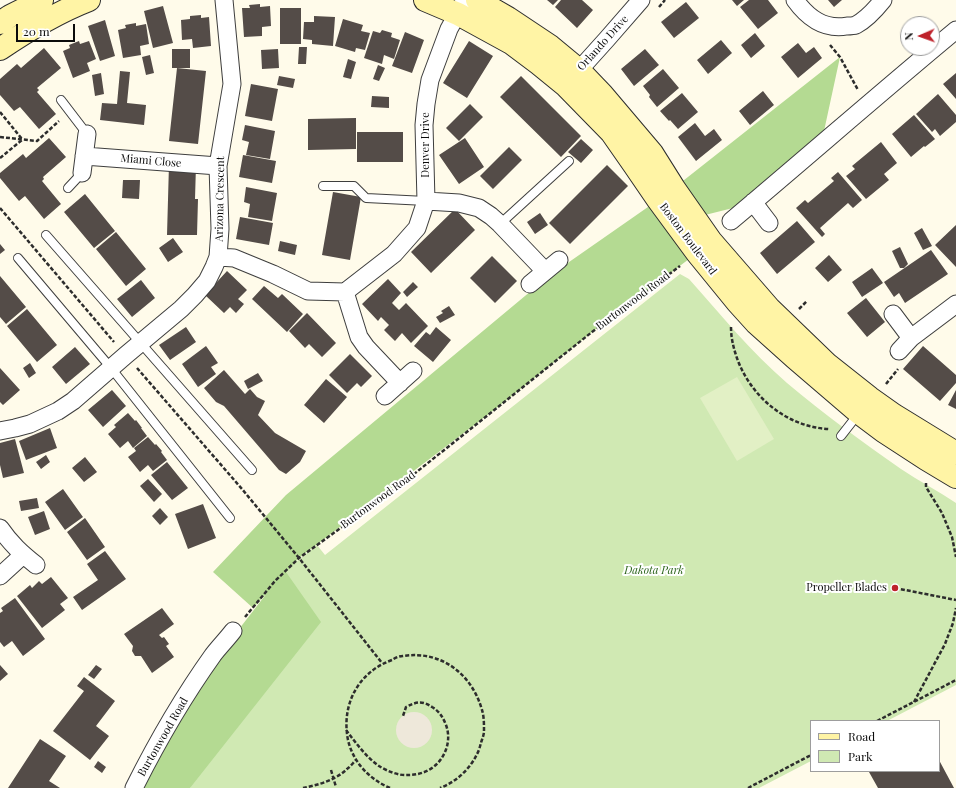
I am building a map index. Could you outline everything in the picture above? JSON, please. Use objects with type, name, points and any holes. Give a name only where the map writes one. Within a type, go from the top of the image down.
[{"type":"street","points":[[0,23],[10,16],[42,0]]},
{"type":"street","points":[[0,49],[21,34],[73,6],[89,0]]},
{"type":"street","name":"Arizona Crescent","points":[[0,431],[30,424],[58,411],[73,401],[181,309],[195,296],[207,281],[218,256],[220,229],[218,166],[232,84],[224,0]]},
{"type":"street","name":"Boston Boulevard","points":[[425,0],[461,7],[538,64],[572,78],[602,94],[652,153],[674,188],[711,241],[770,309],[827,364],[861,410],[883,431],[956,477]]},
{"type":"street","name":"Boston Boulevard","points":[[477,0],[508,18],[550,46],[572,78]]},
{"type":"street","name":"Orlando Drive","points":[[572,78],[641,0]]},
{"type":"street","points":[[795,0],[802,10],[812,18],[825,25],[840,27],[855,25],[872,14],[883,0]]},
{"type":"street","name":"Denver Drive","points":[[345,292],[394,254],[417,228],[426,201],[424,125],[430,80],[449,29],[461,7]]},
{"type":"street","points":[[731,221],[956,30]]},
{"type":"street","points":[[82,173],[87,134]]},
{"type":"street","name":"Miami Close","points":[[84,156],[218,166]]},
{"type":"street","points":[[426,201],[459,203],[479,208],[500,224],[546,271]]},
{"type":"street","points":[[753,202],[769,223]]},
{"type":"street","points":[[218,256],[234,258],[273,274],[308,291],[345,292],[359,337],[366,347],[400,383]]},
{"type":"street","points":[[530,284],[558,260]]},
{"type":"street","points":[[899,351],[911,338],[956,304]]},
{"type":"street","points":[[893,314],[911,338]]},
{"type":"street","points":[[384,396],[413,371]]},
{"type":"street","name":"Boston Boulevard","points":[[861,410],[894,415],[956,453]]},
{"type":"street","points":[[0,528],[9,541],[30,560],[0,576]]},
{"type":"street","name":"Burtonwood Road","points":[[134,788],[178,709],[214,654],[233,631]]},
{"type":"lane","points":[[61,100],[87,134]]},
{"type":"lane","points":[[500,224],[569,161]]},
{"type":"lane","points":[[68,188],[82,173]]},
{"type":"lane","points":[[323,186],[354,186],[366,198],[426,201]]},
{"type":"lane","points":[[46,235],[252,470]]},
{"type":"lane","points":[[18,258],[111,368],[230,518]]},
{"type":"lane","points":[[841,436],[861,410]]},
{"type":"path","points":[[825,25],[823,36],[840,57],[867,104]]},
{"type":"path","points":[[0,112],[22,140]]},
{"type":"path","points":[[0,138],[37,141],[70,112]]},
{"type":"path","points":[[0,158],[22,140]]},
{"type":"path","points":[[0,208],[119,347]]},
{"type":"path","name":"Burtonwood Road","points":[[233,631],[275,581],[299,558],[400,486],[592,332],[680,266]]},
{"type":"path","points":[[796,312],[807,301]]},
{"type":"path","points":[[732,324],[731,335],[735,351],[741,368],[748,381],[766,402],[789,418],[802,424],[822,429],[839,430],[861,410]]},
{"type":"path","points":[[133,363],[242,489],[382,663]]},
{"type":"path","points":[[926,459],[926,486],[942,513],[952,537],[956,557]]},
{"type":"path","points":[[895,588],[956,600]]},
{"type":"path","points":[[914,702],[945,644],[953,622],[956,608]]},
{"type":"path","points":[[390,788],[379,783],[366,772],[356,760],[349,745],[346,730],[347,714],[351,698],[359,684],[369,672],[382,663],[402,656],[424,655],[445,661],[463,674],[476,691],[483,711],[484,733],[478,754],[465,772],[449,786],[440,788]]},
{"type":"path","points":[[879,720],[956,680]]},
{"type":"path","points":[[346,730],[366,754],[380,766],[392,772],[407,775],[420,773],[431,769],[440,761],[446,751],[448,729],[444,718],[436,709],[426,703],[416,702],[406,707],[403,716]]},
{"type":"path","points":[[748,788],[810,756]]},
{"type":"path","points":[[303,788],[334,778],[347,770],[356,760]]},
{"type":"path","points":[[332,770],[336,787]]},
{"type":"green space","points":[[840,57],[821,145],[733,208],[701,216],[674,188]]},
{"type":"green space","points":[[658,200],[697,253],[299,558],[286,572],[321,622],[190,788],[132,788],[177,709],[267,593],[253,608],[213,572],[286,495],[549,276]]},
{"type":"green space","name":"Dakota Park","points":[[680,274],[689,279],[749,346],[787,383],[829,417],[886,459],[956,503],[956,685],[889,720],[810,720],[810,762],[759,788],[190,788],[285,571],[317,545],[325,555]]},
{"type":"green space","points":[[737,377],[774,439],[737,461],[700,398]]},
{"type":"shaded area","points":[[414,712],[427,717],[432,730],[427,743],[414,748],[401,743],[396,730],[401,717]]},
{"type":"building","points":[[547,0],[558,0],[553,5]]},
{"type":"building","points":[[561,0],[582,0],[593,10],[577,28],[555,7]]},
{"type":"building","points":[[732,0],[744,0],[737,6]]},
{"type":"building","points":[[749,0],[768,0],[778,13],[758,29],[740,7]]},
{"type":"building","points":[[828,0],[842,0],[834,7]]},
{"type":"building","points":[[686,2],[699,18],[674,38],[661,22]]},
{"type":"building","points":[[260,4],[260,7],[270,6],[271,26],[262,27],[262,36],[244,37],[242,8],[250,8],[249,5]]},
{"type":"building","points":[[163,6],[173,43],[153,48],[144,11]]},
{"type":"building","points":[[280,8],[301,8],[301,44],[280,44]]},
{"type":"building","points":[[201,15],[201,18],[209,17],[211,46],[193,48],[192,39],[182,40],[181,20],[190,19],[190,16]]},
{"type":"building","points":[[314,16],[335,17],[333,46],[312,44],[312,40],[303,39],[304,22],[314,22]]},
{"type":"building","points":[[343,19],[363,25],[361,31],[370,33],[365,50],[356,48],[355,52],[335,46]]},
{"type":"building","points":[[105,20],[115,56],[100,61],[88,26]]},
{"type":"building","points":[[136,23],[136,26],[146,24],[149,44],[140,46],[141,55],[123,58],[118,30],[126,28],[125,25]]},
{"type":"building","points":[[382,30],[392,33],[391,37],[400,40],[394,59],[384,55],[382,64],[364,58],[373,31],[380,33]]},
{"type":"building","points":[[405,32],[424,40],[412,73],[392,66]]},
{"type":"building","points":[[755,33],[765,46],[751,58],[741,45]]},
{"type":"building","points":[[721,40],[732,53],[708,74],[697,60]]},
{"type":"building","points":[[79,41],[80,44],[89,41],[96,59],[87,63],[90,71],[73,78],[63,51],[70,48],[69,45]]},
{"type":"building","points":[[469,41],[493,56],[467,98],[443,83]]},
{"type":"building","points":[[798,43],[806,53],[814,47],[822,58],[798,78],[781,57]]},
{"type":"building","points":[[299,47],[307,47],[306,64],[298,64]]},
{"type":"building","points":[[44,48],[61,68],[37,88],[39,90],[37,92],[56,114],[39,129],[20,107],[14,111],[0,95],[0,79],[17,64],[21,68]]},
{"type":"building","points":[[172,49],[190,49],[190,68],[172,68]]},
{"type":"building","points":[[278,49],[279,68],[262,69],[261,50]]},
{"type":"building","points":[[645,49],[659,65],[634,86],[621,69]]},
{"type":"building","points":[[150,55],[154,73],[146,75],[142,57]]},
{"type":"building","points":[[348,59],[356,62],[351,79],[343,77]]},
{"type":"building","points":[[378,65],[385,68],[379,81],[373,79]]},
{"type":"building","points":[[177,68],[206,71],[198,144],[169,141]]},
{"type":"building","points":[[663,69],[679,88],[657,107],[643,86]]},
{"type":"building","points":[[120,71],[130,72],[127,103],[146,105],[144,125],[100,120],[102,103],[117,104]]},
{"type":"building","points":[[101,73],[104,94],[95,96],[92,75]]},
{"type":"building","points":[[956,73],[956,99],[943,84]]},
{"type":"building","points":[[279,76],[295,79],[293,88],[277,85]]},
{"type":"building","points":[[521,76],[581,136],[561,157],[500,97]]},
{"type":"building","points":[[251,84],[278,89],[272,121],[245,116]]},
{"type":"building","points":[[763,91],[774,105],[750,125],[739,111]]},
{"type":"building","points":[[682,93],[698,112],[678,129],[660,111]]},
{"type":"building","points":[[938,94],[956,115],[956,122],[940,136],[935,129],[932,132],[916,114]]},
{"type":"building","points":[[372,96],[389,97],[389,108],[371,107]]},
{"type":"building","points":[[470,104],[483,117],[459,141],[446,128]]},
{"type":"building","points":[[914,115],[935,139],[911,157],[892,134]]},
{"type":"building","points":[[356,118],[356,149],[308,150],[308,119]]},
{"type":"building","points":[[695,123],[705,136],[714,129],[722,140],[696,161],[678,137]]},
{"type":"building","points":[[245,125],[275,131],[270,159],[246,155],[249,142],[242,140]]},
{"type":"building","points":[[357,132],[403,132],[403,162],[357,162]]},
{"type":"building","points":[[49,138],[66,157],[43,177],[44,179],[42,181],[61,204],[44,219],[25,196],[19,201],[0,178],[0,173],[23,154],[26,158]]},
{"type":"building","points":[[465,138],[484,167],[459,184],[439,155]]},
{"type":"building","points":[[581,139],[593,150],[581,163],[568,152]]},
{"type":"building","points":[[881,142],[897,163],[884,174],[889,180],[866,199],[846,176],[855,169],[852,166]]},
{"type":"building","points":[[509,147],[522,160],[493,189],[480,176]]},
{"type":"building","points":[[243,155],[276,161],[272,183],[239,177]]},
{"type":"building","points":[[169,164],[196,165],[195,199],[198,199],[197,235],[167,235]]},
{"type":"building","points":[[607,165],[628,186],[570,244],[549,223]]},
{"type":"building","points":[[838,172],[862,200],[853,208],[848,203],[820,228],[825,234],[822,237],[796,208],[805,200],[808,203],[834,181],[831,178]]},
{"type":"building","points":[[123,180],[140,180],[139,199],[122,198]]},
{"type":"building","points":[[246,187],[277,193],[272,221],[248,217],[250,204],[244,202]]},
{"type":"building","points":[[333,192],[361,197],[350,260],[322,255]]},
{"type":"building","points":[[85,194],[115,231],[94,248],[64,212]]},
{"type":"building","points":[[455,209],[475,230],[431,273],[411,252]]},
{"type":"building","points":[[540,213],[548,225],[535,234],[527,222]]},
{"type":"building","points":[[240,217],[273,223],[269,245],[236,239]]},
{"type":"building","points":[[797,221],[815,242],[777,274],[760,253]]},
{"type":"building","points":[[956,225],[956,267],[935,245]]},
{"type":"building","points":[[922,228],[932,246],[923,250],[914,233]]},
{"type":"building","points":[[116,232],[146,269],[126,286],[96,249]]},
{"type":"building","points":[[173,238],[183,252],[168,262],[159,248]]},
{"type":"building","points":[[280,241],[297,245],[295,255],[278,251]]},
{"type":"building","points":[[0,244],[5,250],[0,254]]},
{"type":"building","points":[[900,247],[908,264],[904,268],[900,268],[892,251]]},
{"type":"building","points":[[931,250],[948,274],[905,303],[899,293],[894,297],[884,282]]},
{"type":"building","points":[[829,255],[842,270],[828,282],[815,268]]},
{"type":"building","points":[[492,256],[517,281],[495,303],[470,278]]},
{"type":"building","points":[[872,268],[883,283],[862,297],[852,282]]},
{"type":"building","points":[[227,271],[247,290],[238,299],[244,304],[236,313],[230,307],[224,313],[205,295]]},
{"type":"building","points":[[0,276],[26,307],[6,324],[0,317]]},
{"type":"building","points":[[388,279],[401,293],[392,303],[399,310],[406,303],[428,326],[411,343],[402,333],[395,341],[384,330],[389,325],[381,317],[378,321],[362,304]]},
{"type":"building","points":[[141,280],[155,298],[132,317],[117,299]]},
{"type":"building","points":[[413,282],[418,287],[407,297],[403,292]]},
{"type":"building","points":[[264,286],[278,298],[282,294],[303,314],[287,332],[252,299]]},
{"type":"building","points":[[866,298],[885,322],[867,337],[847,313]]},
{"type":"building","points":[[449,306],[455,315],[440,323],[436,317],[443,313],[441,311]]},
{"type":"building","points":[[27,309],[57,345],[37,362],[7,326]]},
{"type":"building","points":[[307,313],[336,343],[322,357],[309,344],[305,348],[289,331]]},
{"type":"building","points":[[186,327],[196,342],[170,360],[159,345]]},
{"type":"building","points":[[436,327],[451,340],[433,362],[414,346],[426,332],[430,335]]},
{"type":"building","points":[[206,346],[218,363],[211,367],[216,374],[198,387],[182,364]]},
{"type":"building","points":[[923,346],[956,375],[956,383],[940,401],[903,369]]},
{"type":"building","points":[[75,347],[90,364],[66,384],[52,367]]},
{"type":"building","points":[[350,354],[372,376],[361,387],[357,383],[347,393],[329,375]]},
{"type":"building","points":[[30,363],[36,373],[29,378],[23,368]]},
{"type":"building","points":[[0,368],[20,390],[3,405],[0,402]]},
{"type":"building","points":[[224,370],[245,394],[250,389],[257,397],[265,401],[258,415],[275,433],[306,451],[300,462],[286,474],[279,470],[224,406],[216,402],[204,388]]},
{"type":"building","points":[[258,373],[263,381],[248,389],[244,381]]},
{"type":"building","points":[[326,379],[347,397],[324,423],[304,405]]},
{"type":"building","points":[[112,390],[126,406],[103,427],[88,410]]},
{"type":"building","points":[[956,390],[956,409],[948,405]]},
{"type":"building","points":[[128,413],[135,421],[136,420],[147,436],[133,448],[128,441],[120,448],[108,434],[116,427],[114,425]]},
{"type":"building","points":[[50,428],[57,448],[26,460],[19,441]]},
{"type":"building","points":[[148,437],[162,451],[161,452],[167,460],[153,471],[148,465],[140,472],[128,457],[136,451],[134,448]]},
{"type":"building","points":[[15,439],[24,473],[3,478],[0,465],[0,443]]},
{"type":"building","points":[[46,455],[50,462],[41,469],[36,462]]},
{"type":"building","points":[[85,457],[97,472],[84,482],[72,468]]},
{"type":"building","points":[[167,462],[188,488],[172,500],[151,475]]},
{"type":"building","points":[[148,479],[162,494],[154,502],[140,486]]},
{"type":"building","points":[[63,489],[83,517],[65,530],[45,502]]},
{"type":"building","points":[[37,498],[39,508],[21,511],[19,501]]},
{"type":"building","points":[[203,504],[216,538],[188,549],[175,514]]},
{"type":"building","points":[[160,508],[168,517],[160,525],[152,516]]},
{"type":"building","points":[[44,511],[50,529],[35,535],[28,517]]},
{"type":"building","points":[[85,518],[105,547],[87,560],[67,532]]},
{"type":"building","points":[[105,551],[126,579],[82,610],[73,597],[98,580],[87,564]]},
{"type":"building","points":[[51,577],[68,598],[60,604],[65,610],[42,628],[17,596],[30,585],[32,588],[39,581],[42,584]]},
{"type":"building","points":[[15,598],[45,639],[23,656],[12,641],[4,647],[0,642],[0,613],[3,611],[1,608]]},
{"type":"building","points":[[162,608],[174,624],[159,635],[162,638],[164,637],[169,644],[166,646],[174,657],[152,673],[141,656],[135,656],[132,651],[133,646],[124,634]]},
{"type":"building","points":[[0,665],[8,674],[0,681]]},
{"type":"building","points":[[96,665],[102,669],[94,679],[88,675]]},
{"type":"building","points":[[84,677],[115,701],[96,726],[109,736],[90,760],[53,731],[84,691],[77,686]]},
{"type":"building","points":[[40,739],[66,756],[49,781],[60,788],[8,788]]},
{"type":"building","points":[[98,761],[106,767],[102,773],[94,767]]},
{"type":"building","points":[[940,762],[954,788],[878,788],[869,772],[940,772]]},
{"type":"place","name":"Propeller Blades","points":[[895,588]]}]
